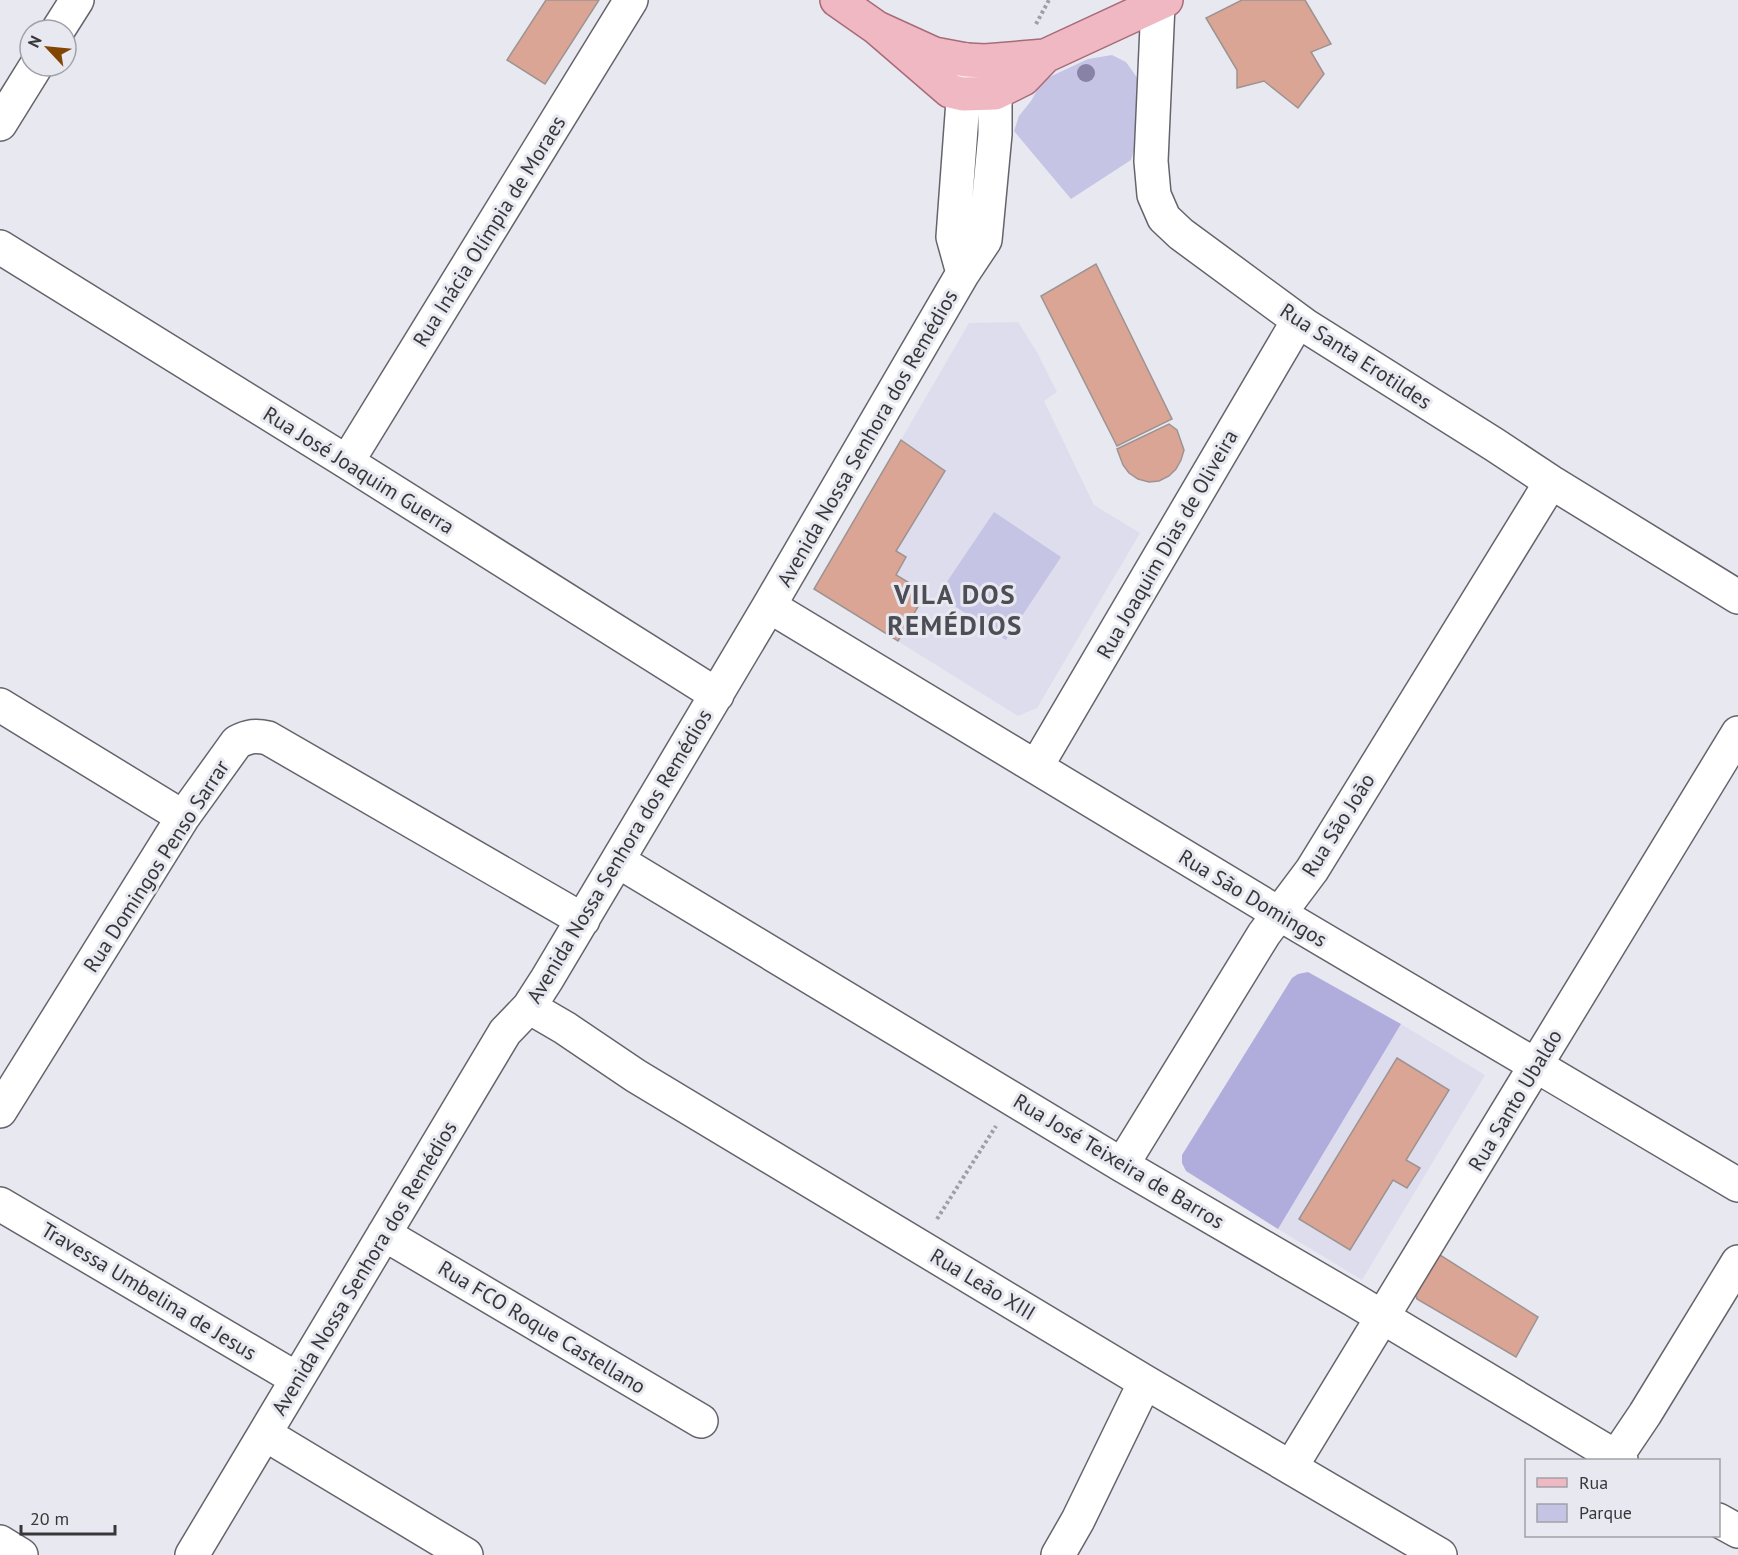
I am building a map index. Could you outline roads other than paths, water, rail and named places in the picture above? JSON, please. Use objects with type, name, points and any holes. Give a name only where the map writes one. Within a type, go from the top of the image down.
[{"type":"main road","points":[[837,0],[877,28],[950,91],[979,93],[1023,79],[1045,56]]},
{"type":"main road","points":[[877,28],[934,54],[981,60],[1045,56],[1162,2]]},
{"type":"street","points":[[66,18],[77,0]]},
{"type":"street","name":"Rua Inácia Olímpia de Moraes","points":[[347,462],[631,0]]},
{"type":"street","name":"Rua Santa Erotildes","points":[[1162,2],[1151,161],[1154,195],[1164,218],[1181,234],[1298,321],[1551,482],[1738,597]]},
{"type":"street","name":"Avenida Nossa Senhora dos Remédios","points":[[192,1555],[505,1032],[530,1007],[583,920],[963,273],[953,237],[979,93],[981,60]]},
{"type":"street","points":[[0,124],[29,78]]},
{"type":"street","name":"Rua José Joaquim Guerra","points":[[0,247],[717,695]]},
{"type":"street","name":"Rua Joaquim Dias de Oliveira","points":[[1036,767],[1298,321]]},
{"type":"street","name":"Rua São João","points":[[1122,1165],[1278,913],[1312,870],[1551,482]]},
{"type":"street","name":"Rua São Domingos","points":[[769,606],[1278,913],[1738,1185]]},
{"type":"street","points":[[0,705],[183,817]]},
{"type":"street","name":"Rua Santo Ubaldo","points":[[1291,1467],[1738,733]]},
{"type":"street","name":"Rua Domingos Penso Sarrar","points":[[0,1112],[183,817],[237,742],[256,735],[268,738],[583,920]]},
{"type":"street","name":"Rua José Teixeira de Barros","points":[[618,861],[1122,1165],[1619,1459]]},
{"type":"street","name":"Rua Leão XIII","points":[[530,1007],[636,1076],[1145,1382],[1440,1555]]},
{"type":"street","name":"Travessa Umbelina de Jesus","points":[[0,1204],[297,1379]]},
{"type":"street","name":"Rua FCO Roque Castellano","points":[[384,1234],[701,1421]]},
{"type":"street","points":[[1619,1459],[1738,1262]]},
{"type":"street","points":[[1058,1555],[1078,1520],[1145,1382]]},
{"type":"street","points":[[265,1434],[466,1555]]},
{"type":"street","points":[[1720,1521],[1738,1532]]},
{"type":"street","points":[[0,1542],[21,1555]]},
{"type":"district","name":"VILA DOS REMÉDIOS","points":[[955,610]]}]
